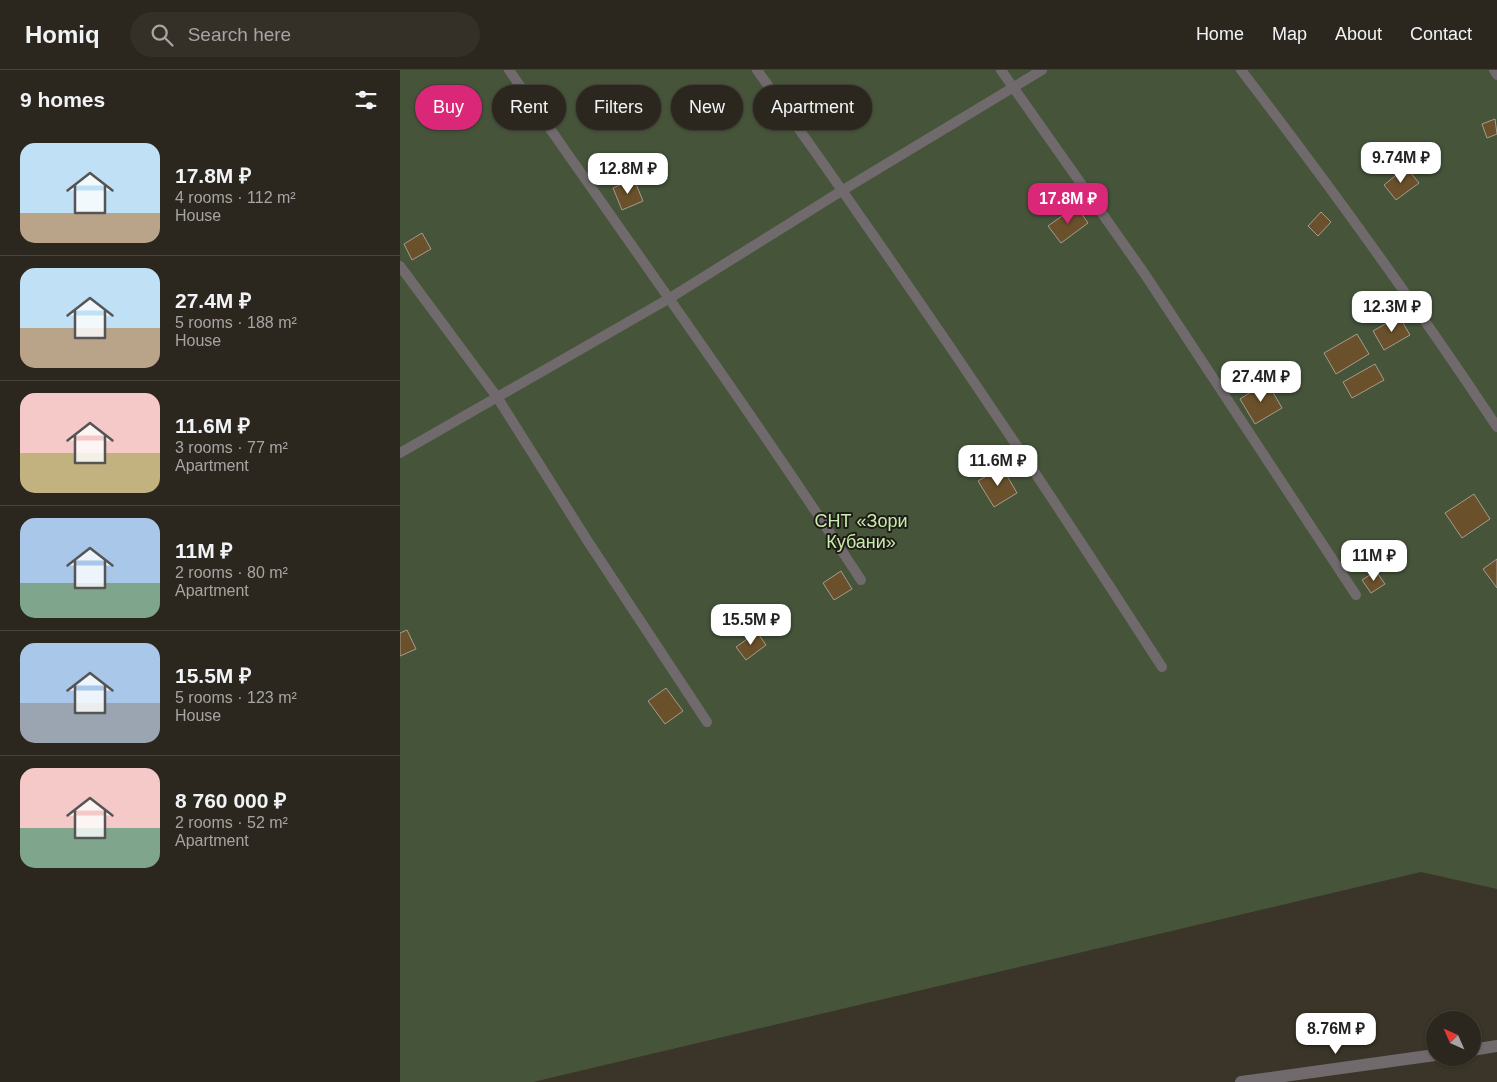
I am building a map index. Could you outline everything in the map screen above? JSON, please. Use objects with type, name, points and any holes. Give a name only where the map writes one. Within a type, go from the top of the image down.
[{"type":"street","points":[[1481,1049],[1497,1046]]},
{"type":"street","points":[[1241,1082],[1426,1056]]},
{"type":"lane","points":[[509,70],[670,298],[861,580]]},
{"type":"lane","points":[[757,70],[843,190],[1064,516],[1162,667]]},
{"type":"lane","points":[[1001,70],[1149,281],[1356,595]]},
{"type":"lane","points":[[400,453],[670,298],[843,190],[1042,70]]},
{"type":"lane","points":[[1240,70],[1316,168],[1460,371],[1497,427]]},
{"type":"lane","points":[[1494,70],[1497,75]]},
{"type":"lane","points":[[400,266],[497,397],[587,540],[707,722]]},
{"type":"green space","name":"СНТ «Зори Кубани»","points":[[400,70],[1497,70],[1497,889],[1421,872],[533,1082],[400,1082]]},
{"type":"building","points":[[1495,119],[1497,134],[1487,138],[1482,124]]},
{"type":"building","points":[[1406,167],[1419,183],[1396,200],[1384,185]]},
{"type":"building","points":[[634,179],[643,201],[622,210],[613,188]]},
{"type":"building","points":[[1076,206],[1088,223],[1061,243],[1048,226]]},
{"type":"building","points":[[1321,212],[1331,222],[1318,236],[1308,226]]},
{"type":"building","points":[[422,233],[431,249],[412,260],[404,244]]},
{"type":"building","points":[[1399,316],[1410,335],[1384,350],[1373,331]]},
{"type":"building","points":[[1357,334],[1369,354],[1336,374],[1324,353]]},
{"type":"building","points":[[1375,364],[1384,380],[1352,398],[1343,382]]},
{"type":"building","points":[[1267,382],[1282,408],[1255,424],[1240,399]]},
{"type":"building","points":[[1002,467],[1017,493],[994,507],[978,481]]},
{"type":"building","points":[[1474,494],[1490,519],[1462,538],[1445,513]]},
{"type":"building","points":[[1497,559],[1497,588],[1483,569]]},
{"type":"building","points":[[841,571],[852,589],[834,600],[823,583]]},
{"type":"building","points":[[1376,571],[1385,584],[1371,593],[1362,580]]},
{"type":"building","points":[[407,630],[416,649],[400,656],[400,633]]},
{"type":"building","points":[[757,632],[766,645],[746,660],[736,647]]},
{"type":"building","points":[[666,688],[683,711],[665,724],[648,701]]}]
